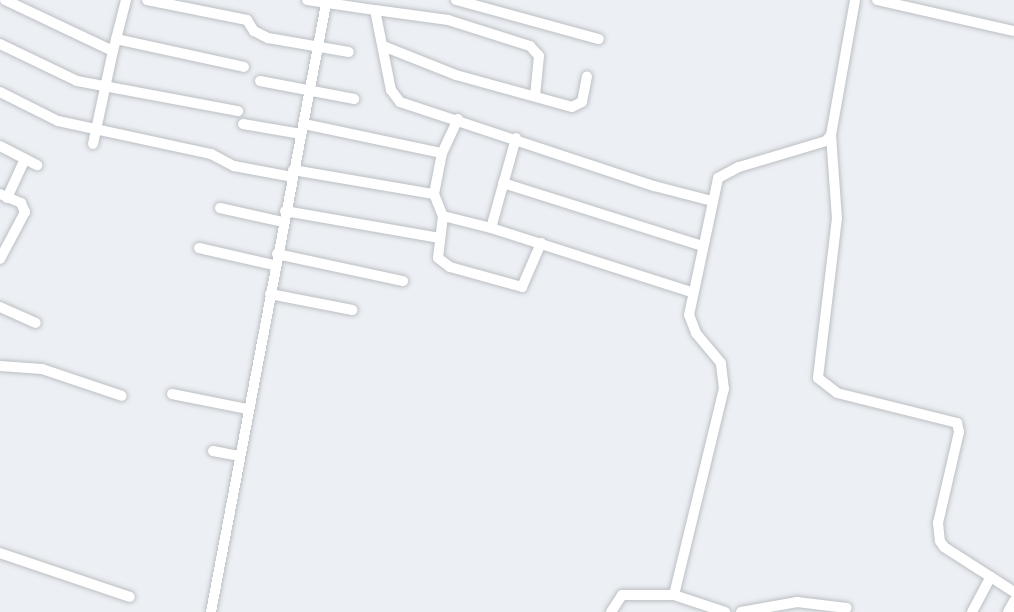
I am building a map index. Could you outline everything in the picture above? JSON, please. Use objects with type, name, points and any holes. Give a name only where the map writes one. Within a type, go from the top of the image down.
[{"type":"street","points":[[5,0],[113,51]]},
{"type":"street","points":[[93,144],[103,86],[126,0]]},
{"type":"street","points":[[147,0],[247,20],[260,36],[349,52]]},
{"type":"street","points":[[307,0],[448,20],[530,46],[539,56],[535,96]]},
{"type":"street","points":[[456,0],[599,39]]},
{"type":"street","points":[[855,0],[831,135],[838,190],[836,230],[818,378],[837,393],[957,423],[959,432],[938,536],[944,548],[1014,592]]},
{"type":"street","points":[[877,0],[1014,31]]},
{"type":"street","points":[[211,612],[247,409],[326,4]]},
{"type":"street","points":[[375,10],[394,96],[408,106],[458,119],[654,186],[712,201]]},
{"type":"street","points":[[116,39],[244,67]]},
{"type":"street","points":[[0,44],[77,81],[238,111]]},
{"type":"street","points":[[383,46],[456,75],[579,106],[587,76]]},
{"type":"street","points":[[260,81],[354,99]]},
{"type":"street","points":[[0,92],[57,122],[211,154],[234,166],[434,194]]},
{"type":"street","points":[[458,119],[442,153],[434,194],[443,216],[438,255],[441,262],[522,287],[541,243]]},
{"type":"street","points":[[243,124],[302,129],[442,153]]},
{"type":"street","points":[[674,595],[724,390],[721,363],[690,324],[692,292],[712,201],[722,174],[826,141],[831,135]]},
{"type":"street","points":[[490,228],[516,138]]},
{"type":"street","points":[[0,146],[37,165]]},
{"type":"street","points":[[1,255],[25,212],[21,203],[4,196],[24,159]]},
{"type":"street","points":[[503,183],[703,246]]},
{"type":"street","points":[[220,208],[440,238]]},
{"type":"street","points":[[443,216],[541,243],[692,292]]},
{"type":"street","points":[[199,248],[403,281]]},
{"type":"street","points":[[270,294],[352,310]]},
{"type":"street","points":[[0,307],[36,323]]},
{"type":"street","points":[[0,366],[42,369],[122,396]]},
{"type":"street","points":[[172,394],[247,409]]},
{"type":"street","points":[[213,451],[239,456]]},
{"type":"street","points":[[0,553],[130,597]]},
{"type":"street","points":[[972,612],[991,577]]},
{"type":"street","points":[[611,612],[622,595],[674,595],[725,612]]},
{"type":"street","points":[[1008,612],[1014,601]]},
{"type":"street","points":[[741,612],[797,602],[849,611]]}]
